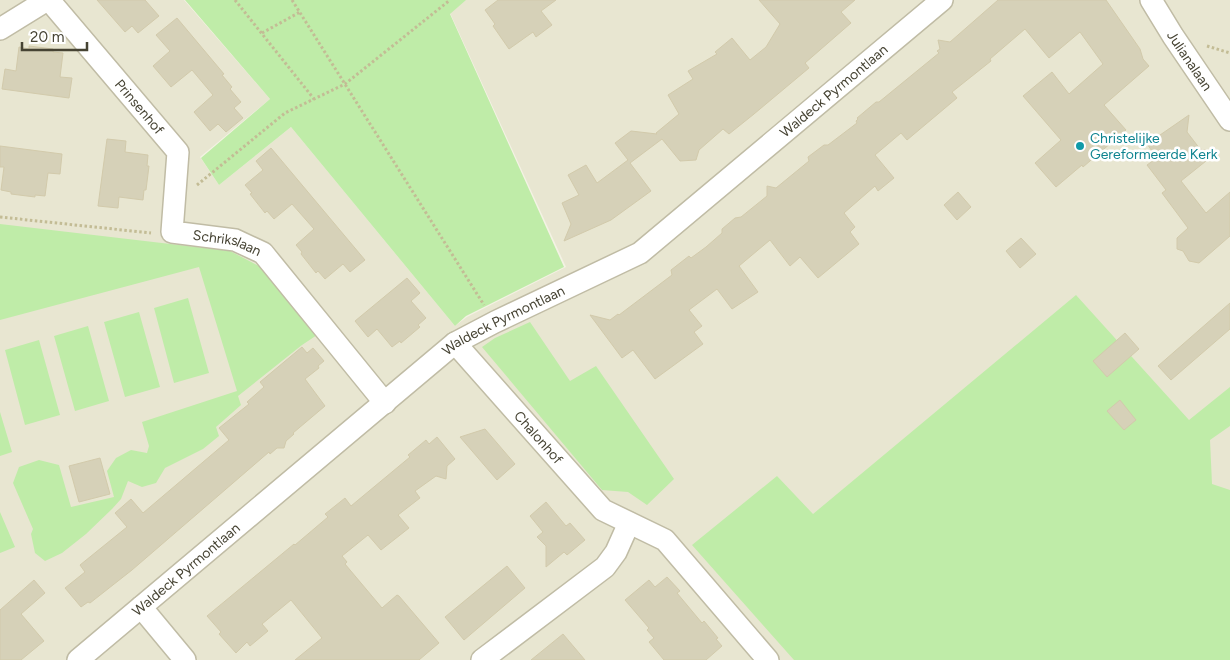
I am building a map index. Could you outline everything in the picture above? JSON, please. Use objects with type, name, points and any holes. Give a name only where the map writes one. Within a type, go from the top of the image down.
[{"type":"street","name":"Prinsenhof","points":[[0,29],[48,0],[178,152],[172,232]]},
{"type":"street","name":"Waldeck Pyrmontlaan","points":[[78,660],[455,343],[640,253],[942,0]]},
{"type":"street","name":"Julianalaan","points":[[1152,0],[1173,36],[1230,120]]},
{"type":"street","name":"Schrikslaan","points":[[172,232],[235,240],[262,254],[384,403]]},
{"type":"street","name":"Chalonhof","points":[[455,343],[603,510],[665,540],[768,660]]},
{"type":"street","points":[[482,660],[605,567],[616,552],[629,523]]},
{"type":"street","points":[[141,607],[185,660]]},
{"type":"path","points":[[235,0],[314,99]]},
{"type":"path","points":[[292,0],[495,322]]},
{"type":"path","points":[[175,192],[192,189],[285,113],[345,84],[450,0]]},
{"type":"path","points":[[262,33],[300,12]]},
{"type":"path","name":"Schrikslaan","points":[[0,217],[156,233],[172,232]]},
{"type":"shaded area","points":[[0,0],[184,0],[270,99],[200,157],[219,185],[291,127],[455,326],[467,317],[566,267],[450,13],[435,0],[1230,0],[1230,660],[0,660]]},
{"type":"green space","points":[[185,0],[466,0],[450,14],[564,267],[466,316],[455,326],[291,127],[219,185],[201,158],[270,99]]},
{"type":"green space","points":[[0,224],[230,251],[261,267],[320,333],[238,396],[241,405],[216,427],[219,436],[203,449],[165,468],[156,483],[142,487],[128,481],[121,499],[112,509],[86,534],[62,553],[45,561],[35,553],[31,534],[33,529],[13,483],[19,467],[39,460],[59,465],[71,507],[114,497],[107,471],[116,458],[131,450],[147,453],[149,446],[142,422],[237,391],[199,267],[0,320]]},
{"type":"green space","points":[[1076,295],[1189,420],[1230,387],[1230,426],[1210,440],[1212,484],[1230,490],[1230,660],[794,660],[692,545],[777,476],[813,514]]},
{"type":"green space","points":[[188,298],[209,373],[174,383],[154,308]]},
{"type":"green space","points":[[139,312],[160,387],[125,397],[104,322]]},
{"type":"green space","points":[[530,322],[570,381],[596,366],[674,479],[647,505],[628,492],[602,490],[482,347],[495,338]]},
{"type":"green space","points":[[88,326],[109,401],[75,411],[54,336]]},
{"type":"green space","points":[[39,340],[60,415],[25,425],[5,350]]},
{"type":"green space","points":[[0,412],[12,452],[0,456]]},
{"type":"green space","points":[[0,512],[15,547],[0,553]]},
{"type":"building","points":[[97,0],[145,0],[159,16],[138,33],[132,26],[125,32]]},
{"type":"building","points":[[498,0],[556,0],[541,11],[552,25],[536,37],[533,32],[509,49],[493,26],[495,24],[485,10]]},
{"type":"building","points":[[759,0],[855,0],[841,12],[851,23],[805,63],[809,68],[754,114],[729,134],[723,129],[699,150],[696,160],[680,161],[662,139],[630,163],[651,191],[611,220],[564,241],[571,224],[562,203],[579,195],[568,175],[586,165],[597,183],[628,160],[615,143],[631,131],[657,134],[679,114],[668,95],[693,79],[688,71],[717,54],[715,52],[732,38],[750,60],[766,47],[780,24]]},
{"type":"building","points":[[998,0],[1106,0],[1140,49],[1143,59],[1149,66],[1104,105],[1126,130],[1083,167],[1082,165],[1056,187],[1035,163],[1061,140],[1023,96],[1052,72],[1069,94],[1103,64],[1080,32],[1049,58],[1025,29],[990,59],[991,61],[952,92],[957,98],[907,140],[901,133],[875,155],[894,178],[878,191],[875,186],[844,213],[855,227],[850,232],[859,244],[818,278],[800,257],[790,266],[770,240],[739,266],[758,292],[732,309],[717,289],[689,310],[702,326],[694,332],[703,344],[655,379],[633,350],[622,358],[590,315],[610,320],[672,275],[671,270],[689,256],[691,258],[706,247],[735,218],[741,217],[767,196],[767,186],[776,188],[809,161],[808,157],[824,145],[828,145],[857,123],[857,118],[939,53],[937,51],[940,49],[938,40],[950,42]]},
{"type":"building","points":[[177,18],[224,74],[222,75],[232,87],[230,89],[241,102],[234,108],[243,118],[226,132],[218,124],[210,131],[194,112],[213,95],[192,70],[171,87],[153,66],[170,51],[156,35]]},
{"type":"building","points":[[29,46],[53,49],[53,52],[63,53],[60,77],[72,78],[69,98],[2,89],[5,69],[16,71],[19,47],[29,49]]},
{"type":"building","points":[[1189,115],[1187,132],[1200,149],[1216,153],[1181,181],[1206,213],[1230,192],[1230,236],[1199,263],[1189,261],[1183,251],[1177,249],[1177,238],[1188,228],[1162,193],[1166,190],[1147,165],[1157,158],[1147,144]]},
{"type":"building","points":[[107,139],[126,141],[125,152],[148,155],[147,166],[149,166],[143,200],[119,197],[118,208],[98,206]]},
{"type":"building","points":[[0,146],[62,154],[60,174],[48,173],[45,196],[35,195],[35,197],[11,194],[11,192],[1,190],[4,167],[0,167]]},
{"type":"building","points":[[271,148],[365,260],[350,272],[343,264],[325,279],[318,271],[316,273],[296,245],[314,229],[292,204],[274,219],[267,211],[265,213],[250,194],[252,193],[245,185],[263,170],[256,161]]},
{"type":"building","points":[[958,192],[971,207],[957,220],[944,205]]},
{"type":"building","points":[[1021,238],[1036,254],[1020,268],[1006,251]]},
{"type":"building","points":[[407,278],[420,293],[411,301],[426,318],[418,325],[420,327],[401,343],[400,341],[392,347],[377,329],[368,337],[355,321]]},
{"type":"building","points":[[1230,303],[1230,329],[1171,380],[1158,366]]},
{"type":"building","points":[[1125,333],[1139,349],[1107,377],[1093,361]]},
{"type":"building","points":[[302,347],[307,353],[313,348],[324,361],[318,366],[319,368],[305,379],[325,406],[293,433],[286,441],[284,448],[277,448],[270,454],[269,452],[132,570],[90,603],[88,602],[81,607],[65,588],[85,572],[80,565],[127,527],[115,513],[131,499],[143,513],[229,440],[219,428],[249,404],[247,402],[264,387],[260,382]]},
{"type":"building","points":[[1120,400],[1136,420],[1124,430],[1107,411]]},
{"type":"building","points":[[485,429],[515,464],[497,480],[460,437]]},
{"type":"building","points":[[437,437],[455,459],[447,466],[446,479],[436,476],[415,491],[420,498],[398,515],[409,528],[381,550],[368,535],[342,556],[347,562],[345,564],[382,608],[397,595],[399,596],[439,643],[419,660],[295,660],[322,638],[291,600],[262,624],[268,631],[250,646],[247,642],[236,653],[219,634],[221,632],[207,616],[328,517],[325,514],[345,498],[351,506],[410,457],[408,455],[426,440],[429,444]]},
{"type":"building","points":[[100,458],[110,494],[79,502],[69,466]]},
{"type":"building","points":[[546,502],[566,526],[570,523],[585,540],[567,555],[564,552],[546,567],[546,546],[537,537],[543,532],[530,516]]},
{"type":"building","points":[[507,566],[525,588],[464,640],[445,617]]},
{"type":"building","points":[[667,577],[680,591],[677,593],[702,623],[704,621],[722,646],[706,660],[664,660],[649,642],[654,638],[647,630],[649,628],[625,600],[649,580],[655,587]]},
{"type":"building","points":[[34,580],[45,593],[21,614],[44,641],[21,660],[0,660],[0,610]]},
{"type":"building","points":[[563,634],[585,660],[531,660]]},
{"type":"place","name":"Christelijke Gereformeerde Kerk","points":[[1080,146]]}]
